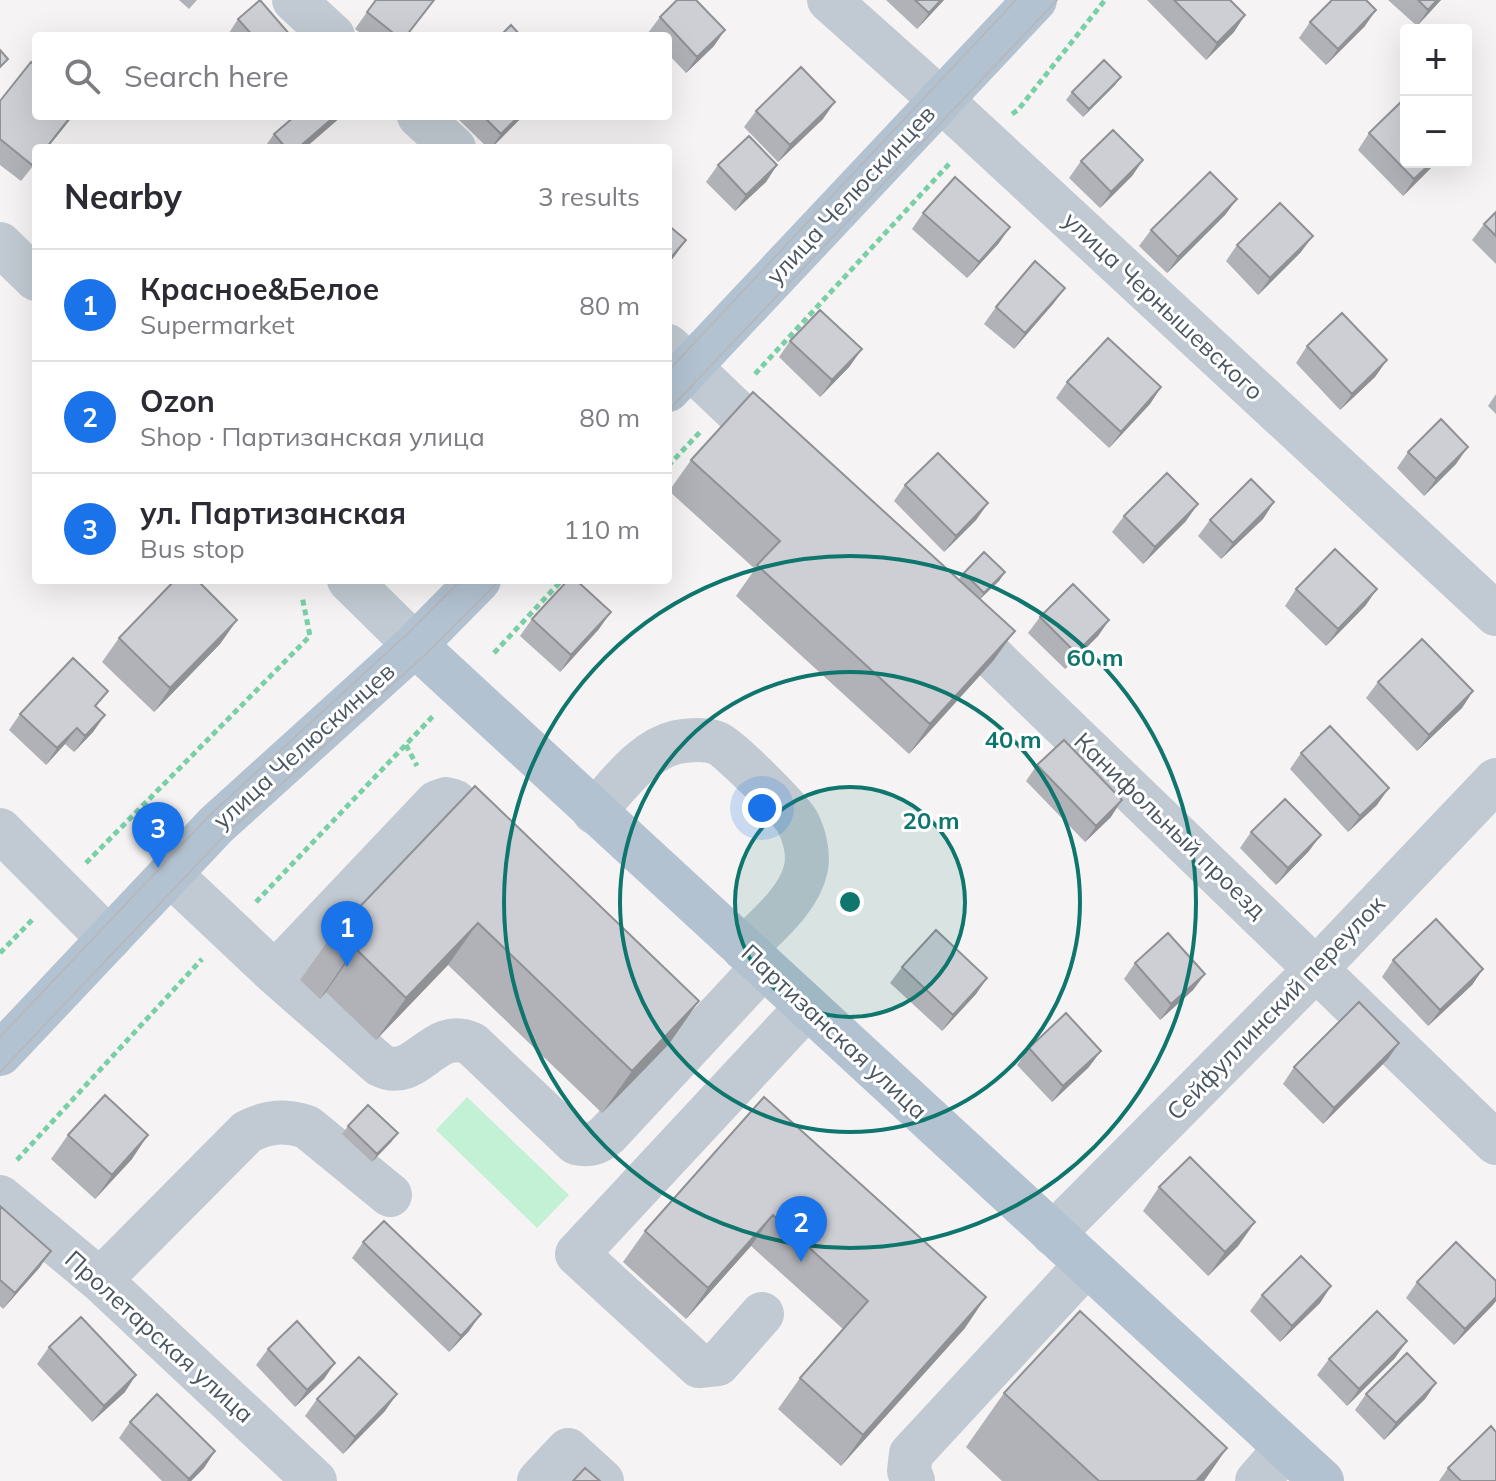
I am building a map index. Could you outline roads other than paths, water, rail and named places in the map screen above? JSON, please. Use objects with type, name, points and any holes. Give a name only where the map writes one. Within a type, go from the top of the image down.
[{"type":"main road","name":"улица Челюскинцев","points":[[676,368],[1035,0]]},
{"type":"main road","name":"улица Челюскинцев","points":[[0,1054],[216,825],[415,645],[475,584]]},
{"type":"main road","name":"Партизанская улица","points":[[415,645],[1322,1481]]},
{"type":"street","points":[[294,0],[329,32]]},
{"type":"street","name":"улица Чернышевского","points":[[829,0],[1496,614]]},
{"type":"street","points":[[423,120],[450,144]]},
{"type":"street","points":[[0,244],[32,275]]},
{"type":"street","points":[[676,368],[728,403],[807,479]]},
{"type":"street","name":"Партизанская улица","points":[[353,584],[415,645]]},
{"type":"street","name":"Канифольный проезд","points":[[921,587],[1496,1143]]},
{"type":"street","points":[[170,874],[275,973],[387,1069],[405,1068],[444,1041],[453,1039],[472,1044],[576,1143],[594,1144],[607,1135],[676,1021],[754,958],[796,894],[807,865],[805,841],[796,817],[721,744],[701,740],[659,748],[647,756],[594,812]]},
{"type":"street","name":"Сейфуллинский переулок","points":[[1053,1234],[1317,968],[1496,780]]},
{"type":"street","points":[[275,973],[440,800],[454,801],[532,876]]},
{"type":"street","points":[[0,830],[109,939]]},
{"type":"street","points":[[762,1314],[718,1364],[699,1366],[577,1254],[807,1007]]},
{"type":"street","points":[[100,1280],[247,1132],[260,1125],[274,1122],[307,1127],[390,1195]]},
{"type":"street","name":"Пролетарская улица","points":[[0,1197],[100,1280],[315,1481]]},
{"type":"street","points":[[913,1481],[909,1471],[911,1454],[1086,1265]]},
{"type":"street","points":[[1257,1481],[1286,1448]]},
{"type":"street","points":[[539,1481],[568,1450],[602,1481]]},
{"type":"tram line","points":[[672,367],[1016,0]]},
{"type":"tram line","points":[[672,407],[1057,0]]},
{"type":"tram line","points":[[0,1037],[210,815],[406,635],[457,584]]},
{"type":"tram line","points":[[0,1072],[224,836],[426,654],[496,584]]},
{"type":"place","name":"ул. Партизанская","points":[[158,868]]},
{"type":"place","name":"Красное&Белое","points":[[347,967]]},
{"type":"place","name":"Ozon","points":[[801,1262]]}]
